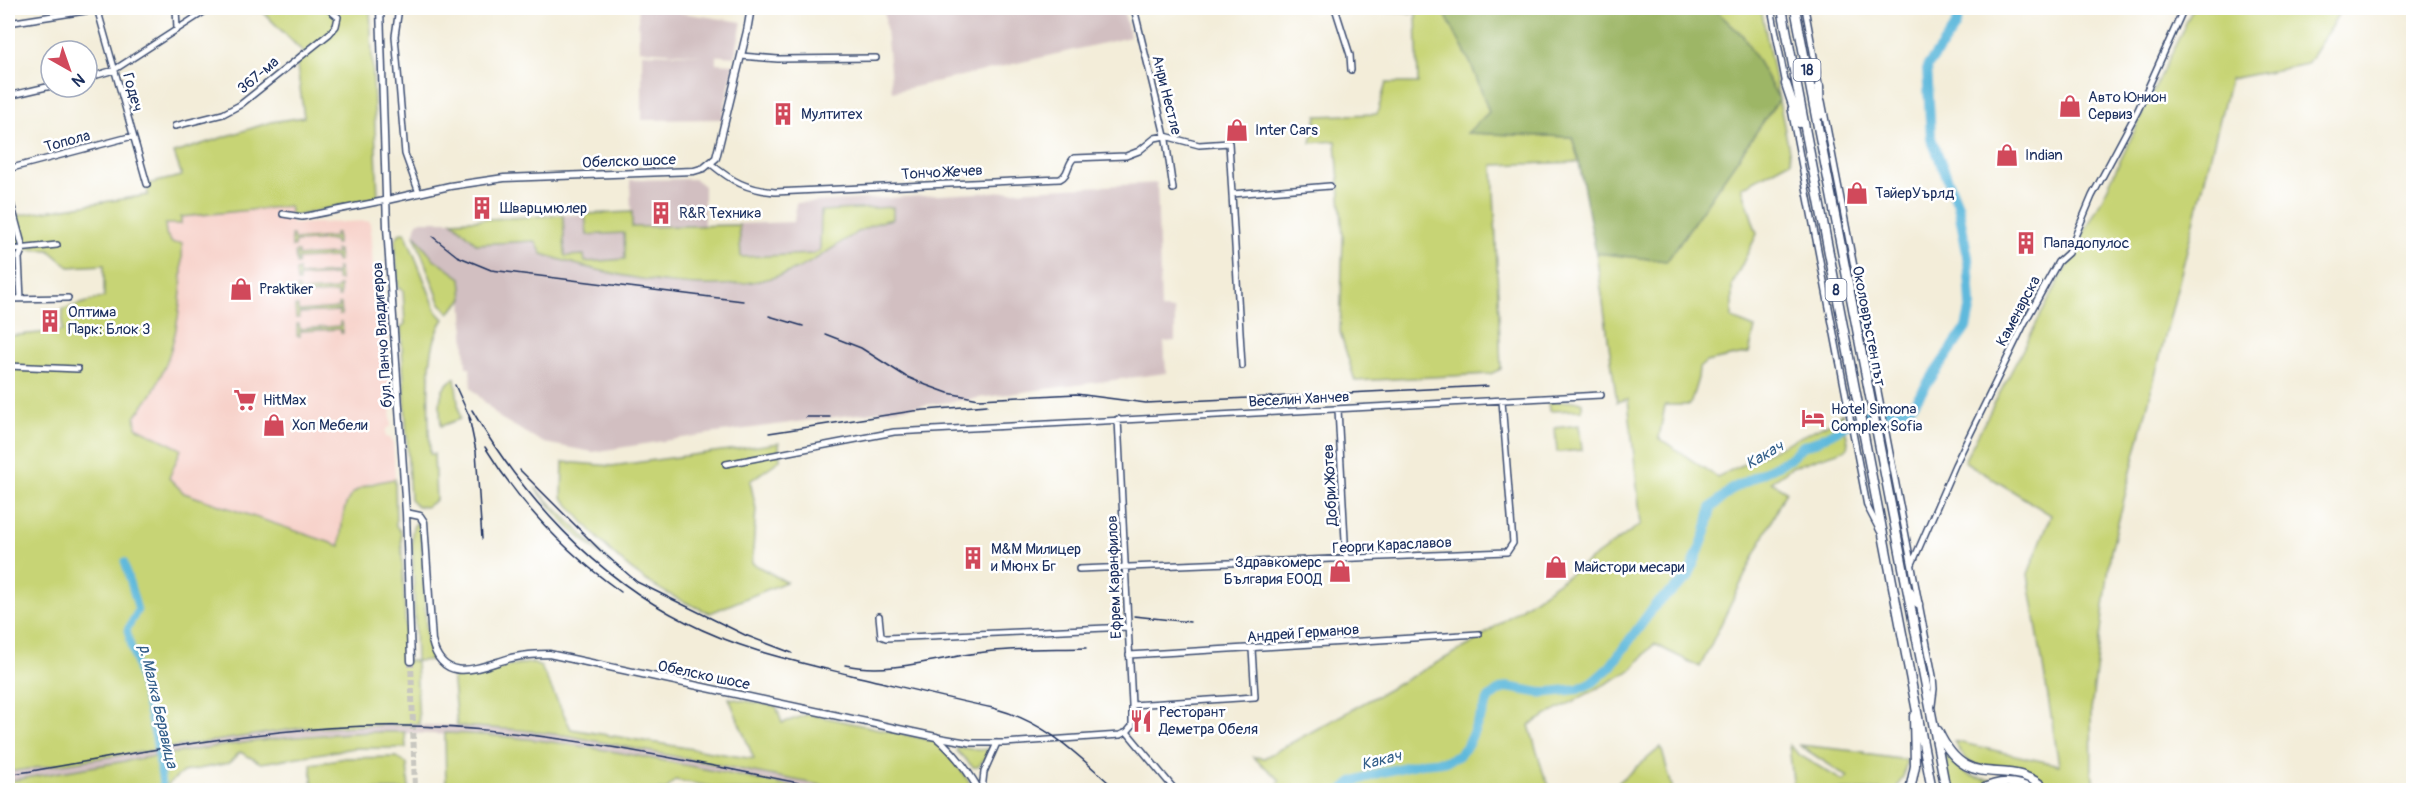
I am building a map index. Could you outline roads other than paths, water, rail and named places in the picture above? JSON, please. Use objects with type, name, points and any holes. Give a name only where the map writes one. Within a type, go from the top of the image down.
[{"type":"highway","name":"Околовръстен път","points":[[1782,8],[1932,790]]},
{"type":"highway","name":"Околовръстен път","points":[[1795,8],[1946,790]]},
{"type":"highway","name":"8","points":[[1786,84],[1814,172]]},
{"type":"highway","points":[[1820,86],[1820,146]]},
{"type":"highway","points":[[1905,585],[1918,604]]},
{"type":"highway","points":[[1910,790],[1915,766],[1913,726],[1915,703]]},
{"type":"highway","points":[[1932,716],[1953,758],[1968,770],[1981,774],[2022,776],[2039,783],[2047,790]]},
{"type":"highway","points":[[1981,790],[1993,784],[2009,783],[2018,783],[2034,790]]},
{"type":"street","points":[[8,23],[98,8]]},
{"type":"street","name":"Годеч","points":[[98,8],[147,183]]},
{"type":"street","points":[[176,8],[177,29]]},
{"type":"street","points":[[99,74],[114,70],[210,8]]},
{"type":"street","name":"367-ма","points":[[176,126],[223,114],[240,105],[329,34],[336,26],[338,17],[327,8]]},
{"type":"street","name":"бул. Панчо Владигеров","points":[[380,8],[387,200],[406,513],[411,661]]},
{"type":"street","points":[[399,8],[395,36],[405,154],[419,193]]},
{"type":"street","points":[[711,164],[716,158],[751,8]]},
{"type":"street","name":"Анри Нестле","points":[[1134,8],[1165,136],[1173,189]]},
{"type":"street","points":[[1335,8],[1350,55],[1351,70]]},
{"type":"street","name":"8","points":[[1771,8],[1786,84]]},
{"type":"street","points":[[1805,8],[1933,682],[1932,716]]},
{"type":"street","name":"Каменарска","points":[[1911,566],[1955,465],[2025,322],[2058,262],[2068,253],[2092,196],[2147,91],[2184,8]]},
{"type":"street","points":[[741,56],[778,59],[876,58]]},
{"type":"street","points":[[1786,84],[1867,506],[1884,538]]},
{"type":"street","points":[[8,96],[39,89]]},
{"type":"street","name":"Топола","points":[[8,170],[133,136]]},
{"type":"street","points":[[1165,136],[1198,145],[1229,143],[1242,366]]},
{"type":"street","name":"Тончо Жечев","points":[[711,164],[732,180],[749,189],[776,192],[1060,179],[1064,177],[1074,158],[1126,156],[1139,151],[1155,138],[1165,136]]},
{"type":"street","name":"Обелско шосе","points":[[387,200],[504,178],[694,171],[711,164]]},
{"type":"street","points":[[1232,194],[1330,186]]},
{"type":"street","points":[[8,192],[23,249],[19,258],[21,299]]},
{"type":"street","points":[[283,214],[302,217],[387,200]]},
{"type":"street","points":[[8,250],[57,245]]},
{"type":"street","points":[[8,299],[68,298]]},
{"type":"street","points":[[8,366],[78,369]]},
{"type":"street","name":"Веселин Ханчев","points":[[726,464],[894,432],[1601,395]]},
{"type":"street","name":"Георги Караславов","points":[[1079,569],[1125,569],[1507,552],[1512,548],[1502,401]]},
{"type":"street","name":"Добри Жотев","points":[[1338,409],[1346,559]]},
{"type":"street","name":"Ефрем Каранфилов","points":[[1118,419],[1132,705],[1131,726],[1127,732]]},
{"type":"street","name":"Обелско шосе","points":[[406,513],[420,516],[424,522],[432,641],[437,656],[449,666],[460,670],[476,670],[525,655],[549,654],[971,743],[1120,735],[1127,732]]},
{"type":"street","points":[[879,616],[881,636],[886,638],[1128,627]]},
{"type":"street","name":"Андрей Германов","points":[[1129,655],[1479,634]]},
{"type":"street","points":[[1132,705],[1255,697],[1252,649]]},
{"type":"street","points":[[1127,732],[1175,790]]},
{"type":"street","points":[[936,737],[952,753],[980,790]]},
{"type":"street","points":[[980,790],[984,772],[997,743]]},
{"type":"street","points":[[683,788],[695,790]]},
{"type":"waterway","name":"Какач","points":[[1343,790],[1352,782],[1379,773],[1422,763],[1446,761],[1458,756],[1467,746],[1489,698],[1507,687],[1541,693],[1578,689],[1593,682],[1610,667],[1656,604],[1688,578],[1706,532],[1711,508],[1732,489],[1789,459],[1803,446],[1871,412],[1901,410],[1914,403],[1966,328],[1971,305],[1968,258],[1958,205],[1931,138],[1927,67],[1955,27],[1961,8]]},
{"type":"waterway","name":"р. Малка Беравица","points":[[124,561],[138,610],[127,630],[155,738],[163,790]]},
{"type":"tunnel","points":[[411,661],[415,790]]},
{"type":"railway","points":[[433,237],[457,256],[491,270],[743,301]]},
{"type":"railway","points":[[769,316],[803,326]]},
{"type":"railway","points":[[825,334],[861,348],[905,376],[926,385],[948,393],[979,399],[1076,394],[1146,403],[1488,386]]},
{"type":"railway","points":[[455,385],[471,420]]},
{"type":"railway","points":[[769,433],[913,411],[987,405]]},
{"type":"railway","points":[[472,410],[514,473],[564,531],[591,558],[652,603],[726,640],[767,653],[1012,714],[1030,722],[1060,741],[1117,790]]},
{"type":"railway","points":[[469,417],[476,451],[482,539]]},
{"type":"railway","points":[[806,417],[830,417]]},
{"type":"railway","points":[[485,447],[529,508],[581,561],[621,592]]},
{"type":"railway","points":[[520,470],[600,550],[637,582],[745,635],[792,653]]},
{"type":"railway","points":[[1134,616],[1190,622]]},
{"type":"railway","points":[[845,665],[863,668],[898,667],[968,654],[1023,649],[1086,648]]},
{"type":"railway","points":[[8,775],[237,737],[329,728],[433,727],[549,737],[664,756],[835,790]]},
{"type":"place","name":"Авто Юнион Сервиз","points":[[2070,106]]},
{"type":"place","name":"Мултитех","points":[[783,114]]},
{"type":"place","name":"Inter Cars","points":[[1237,130]]},
{"type":"place","name":"Indian","points":[[2007,155]]},
{"type":"place","name":"ТайерУърлд","points":[[1857,193]]},
{"type":"place","name":"Шварцмюлер","points":[[482,208]]},
{"type":"place","name":"R&R Техника","points":[[661,213]]},
{"type":"place","name":"Пападопулос","points":[[2026,243]]},
{"type":"place","name":"Praktiker","points":[[241,289]]},
{"type":"place","name":"Оптима Парк: Блок 3","points":[[50,321]]},
{"type":"place","name":"HitMax","points":[[245,400]]},
{"type":"place","name":"Hotel Simona Complex Sofia","points":[[1813,418]]},
{"type":"place","name":"Хоп Мебели","points":[[274,425]]},
{"type":"place","name":"М&M Mилицер и Мюнх Бг","points":[[973,558]]},
{"type":"place","name":"Майстори месари","points":[[1556,567]]},
{"type":"place","name":"Здравкомерс България ЕООД","points":[[1340,571]]},
{"type":"place","name":"Ресторант Деметра Обеля","points":[[1141,721]]}]
